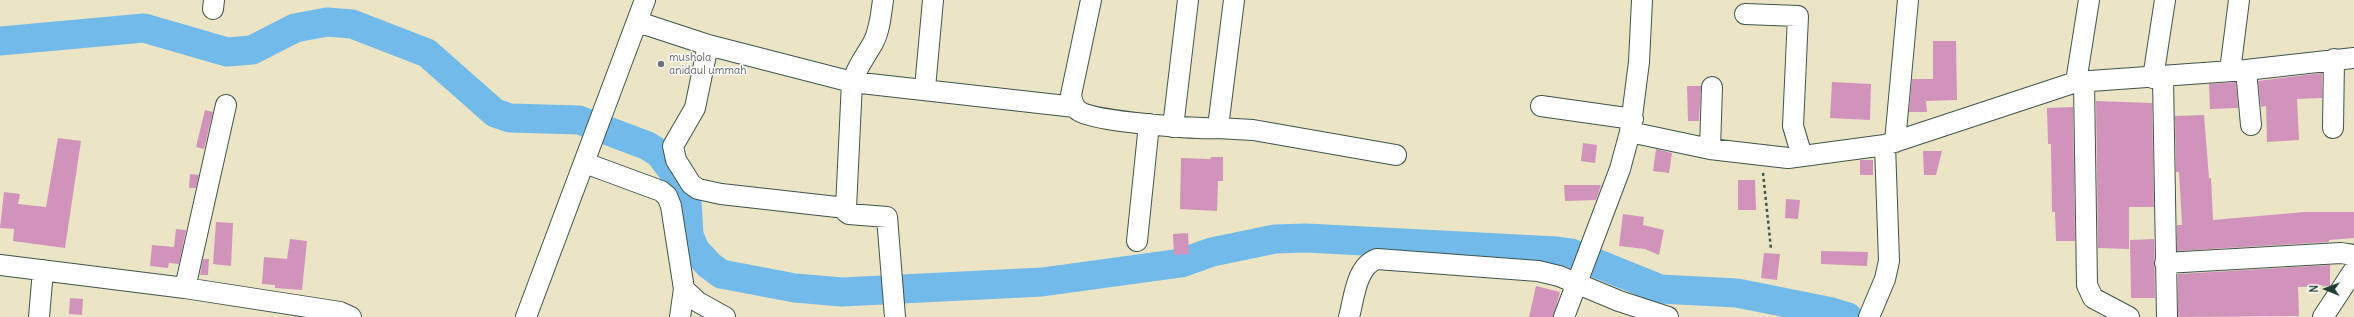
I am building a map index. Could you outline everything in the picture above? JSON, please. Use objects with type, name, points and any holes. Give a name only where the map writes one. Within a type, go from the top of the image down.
[{"type":"street","points":[[526,317],[587,158],[645,0]]},
{"type":"street","points":[[883,0],[878,30],[873,42],[856,69],[852,82],[846,212],[849,214],[887,217],[895,315]]},
{"type":"street","points":[[924,88],[933,0]]},
{"type":"street","points":[[1091,0],[1071,94],[1075,107],[1079,111],[1089,115],[1173,127],[1253,130],[1396,155]]},
{"type":"street","points":[[1173,127],[1188,0]]},
{"type":"street","points":[[1217,128],[1234,0]]},
{"type":"street","points":[[1564,317],[1586,255],[1620,169],[1631,126],[1639,62],[1642,0]]},
{"type":"street","points":[[1872,310],[1885,279],[1889,261],[1890,143],[1908,0]]},
{"type":"street","points":[[2089,0],[2080,82],[2087,285],[2093,298],[2129,317]]},
{"type":"street","points":[[2165,0],[2158,78],[2167,317]]},
{"type":"street","points":[[2239,0],[2238,71],[2251,125]]},
{"type":"street","points":[[1745,14],[1788,7],[1798,16],[1793,126],[1802,156]]},
{"type":"street","points":[[638,22],[708,45],[852,82],[924,88],[1075,107]]},
{"type":"street","points":[[708,45],[695,108],[673,146],[676,160],[691,184],[698,189],[721,194],[846,208]]},
{"type":"street","points":[[1541,106],[1631,126],[1710,149],[1788,158],[1890,143],[2080,82],[2158,78],[2238,71],[2334,59],[2354,58]]},
{"type":"street","points":[[2333,128],[2334,59]]},
{"type":"street","points":[[1710,149],[1712,87]]},
{"type":"street","points":[[185,288],[226,105]]},
{"type":"street","points":[[1137,241],[1149,124]]},
{"type":"street","points":[[587,158],[661,191],[667,196],[671,206],[684,288],[680,317]]},
{"type":"street","points":[[2165,262],[2341,253],[2354,255]]},
{"type":"street","points":[[1349,317],[1362,273],[1368,263],[1377,260],[1538,271],[1578,280],[1619,301],[1668,317]]},
{"type":"street","points":[[0,265],[185,288],[343,316]]},
{"type":"street","points":[[39,317],[43,270]]},
{"type":"street","points":[[2323,317],[2354,270]]},
{"type":"street","points":[[684,288],[698,302],[725,317]]},
{"type":"path","points":[[1761,155],[1771,249]]},
{"type":"building","points":[[1933,41],[1956,41],[1957,100],[1926,101],[1927,112],[1909,112],[1912,79],[1933,79]]},
{"type":"building","points":[[2322,73],[2322,98],[2297,99],[2299,140],[2267,142],[2266,106],[2261,107],[2258,81]]},
{"type":"building","points":[[1832,82],[1871,84],[1870,120],[1830,118]]},
{"type":"building","points":[[2236,82],[2238,108],[2210,109],[2209,84]]},
{"type":"building","points":[[1687,86],[1701,86],[1699,121],[1688,121]]},
{"type":"building","points":[[2096,101],[2152,103],[2154,207],[2129,207],[2129,249],[2098,248]]},
{"type":"building","points":[[2073,107],[2075,241],[2056,241],[2055,212],[2052,212],[2051,144],[2048,144],[2047,108]]},
{"type":"building","points":[[205,110],[213,112],[204,149],[196,147]]},
{"type":"building","points":[[2204,115],[2209,178],[2211,178],[2213,220],[2305,212],[2354,212],[2354,238],[2329,240],[2329,242],[2177,251],[2177,225],[2182,225],[2179,172],[2176,172],[2175,116]]},
{"type":"building","points":[[58,138],[81,141],[65,248],[13,241],[14,229],[0,228],[4,192],[20,194],[18,204],[46,207]]},
{"type":"building","points":[[1583,143],[1597,145],[1595,163],[1581,161]]},
{"type":"building","points":[[1656,149],[1672,153],[1669,173],[1653,171]]},
{"type":"building","points":[[1923,151],[1942,151],[1936,175],[1924,175]]},
{"type":"building","points":[[1211,157],[1223,157],[1223,181],[1218,181],[1217,211],[1180,209],[1181,158],[1210,159]]},
{"type":"building","points":[[1860,160],[1873,160],[1873,175],[1860,175]]},
{"type":"building","points":[[190,174],[199,175],[196,188],[189,188]]},
{"type":"building","points":[[1738,180],[1755,180],[1756,210],[1738,210]]},
{"type":"building","points":[[1564,185],[1601,185],[1596,200],[1565,201]]},
{"type":"building","points":[[1786,199],[1800,200],[1798,219],[1785,218]]},
{"type":"building","points":[[1623,214],[1644,217],[1643,225],[1664,230],[1659,255],[1645,249],[1619,246]]},
{"type":"building","points":[[216,222],[233,223],[231,266],[213,264]]},
{"type":"building","points":[[176,229],[186,230],[179,264],[169,263],[168,268],[150,266],[152,245],[174,247]]},
{"type":"building","points":[[1188,233],[1189,254],[1174,255],[1173,234]]},
{"type":"building","points":[[290,239],[307,241],[302,290],[275,288],[275,285],[262,284],[264,257],[287,259]]},
{"type":"building","points":[[2154,239],[2155,298],[2131,298],[2130,240]]},
{"type":"building","points":[[1821,251],[1868,252],[1867,266],[1821,264]]},
{"type":"building","points":[[1764,253],[1780,254],[1777,280],[1761,278]]},
{"type":"building","points":[[203,259],[209,259],[208,275],[200,275]]},
{"type":"building","points":[[2330,265],[2330,286],[2298,287],[2299,316],[2178,317],[2178,274]]},
{"type":"building","points":[[1536,286],[1560,292],[1553,317],[1529,317]]},
{"type":"building","points":[[70,298],[83,299],[82,315],[69,314]]},
{"type":"waterway","points":[[0,41],[144,28],[227,52],[252,50],[295,28],[327,22],[352,24],[427,53],[495,113],[510,118],[579,120],[648,146],[660,154],[683,185],[687,202],[689,235],[695,250],[709,265],[721,274],[795,288],[842,292],[1042,282],[1181,263],[1212,252],[1275,239],[1306,238],[1557,251],[1571,253],[1660,289],[1737,293],[1832,312],[1848,317]]},
{"type":"place","name":"mushola anidaul ummah","points":[[661,64]]}]
